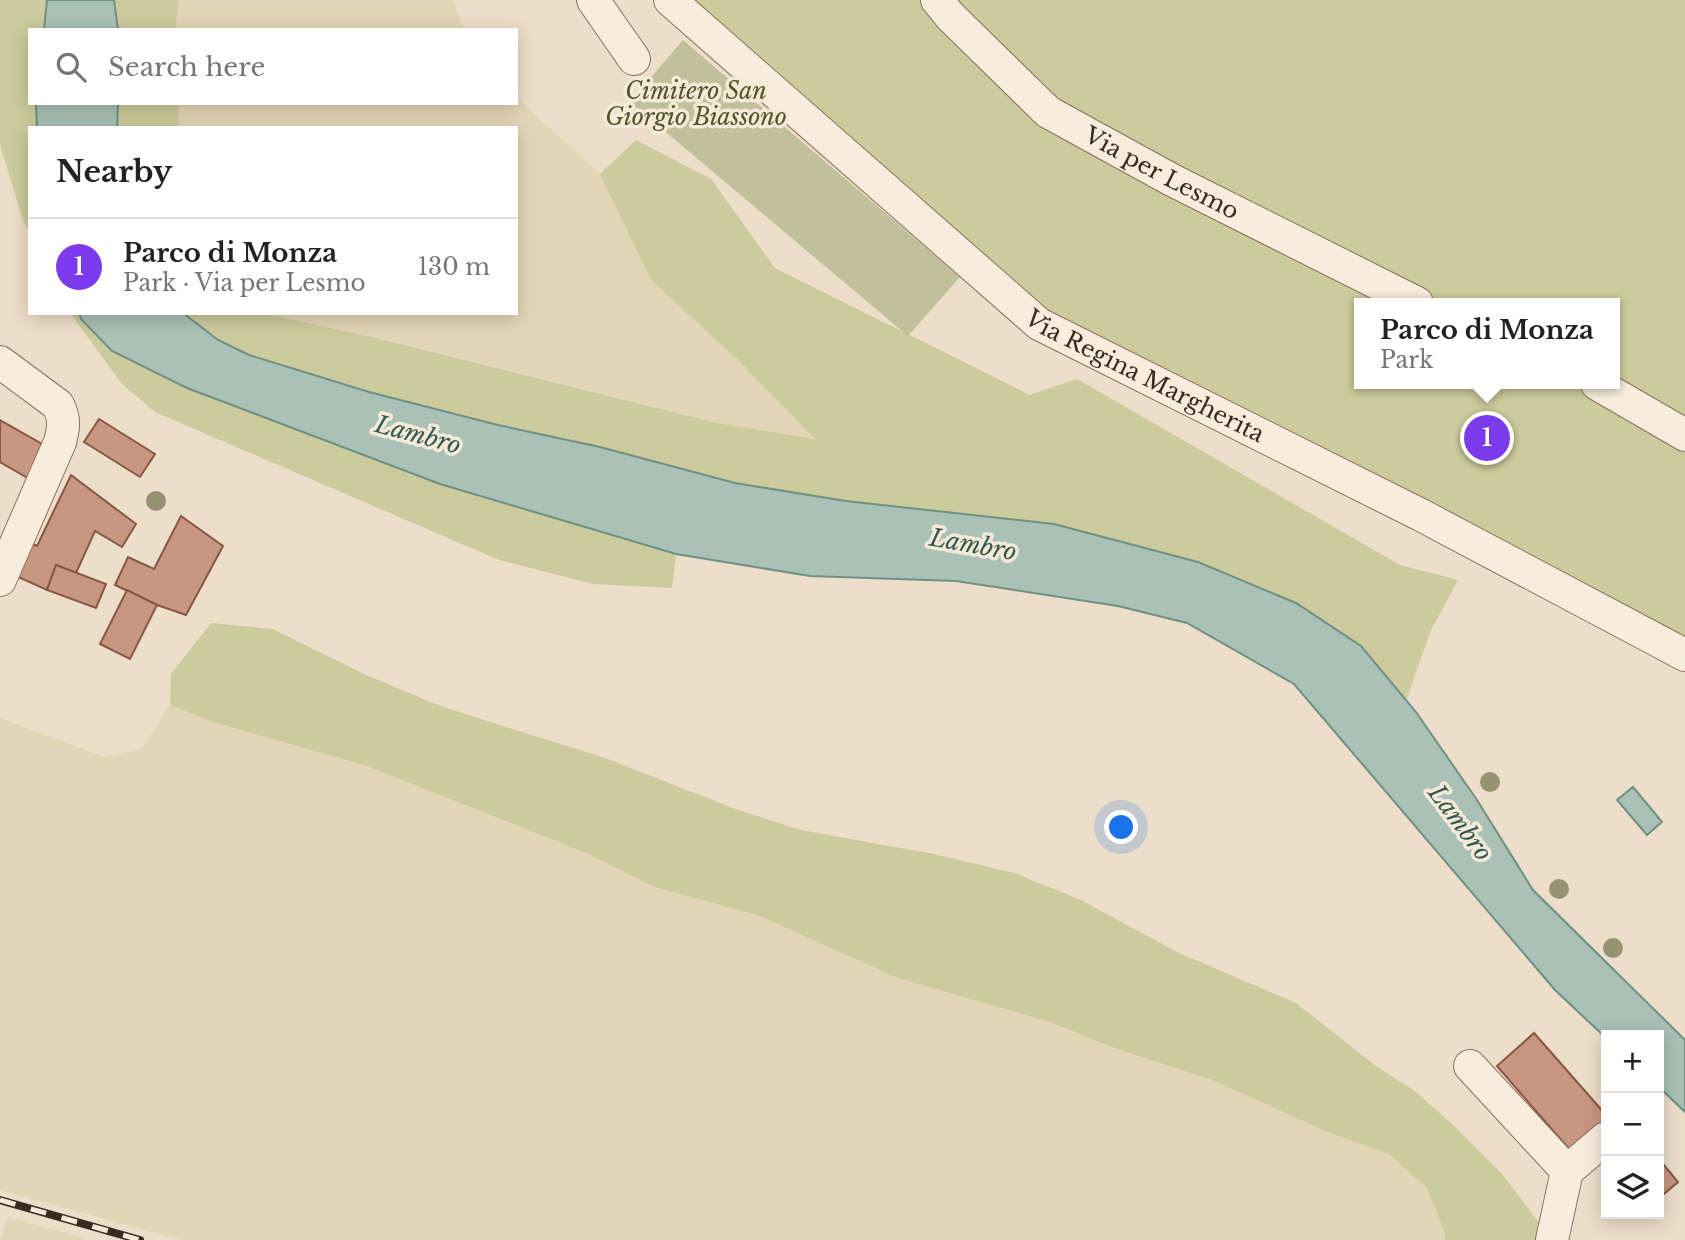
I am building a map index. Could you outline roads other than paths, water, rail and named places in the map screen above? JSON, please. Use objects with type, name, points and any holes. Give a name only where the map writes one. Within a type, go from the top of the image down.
[{"type":"street","points":[[593,0],[634,59]]},
{"type":"street","name":"Via Regina Margherita","points":[[670,0],[1039,324],[1421,515],[1685,655]]},
{"type":"street","name":"Via per Lesmo","points":[[937,0],[1048,112],[1172,180],[1407,298]]},
{"type":"street","points":[[0,362],[58,405],[64,427],[0,580]]},
{"type":"street","points":[[1606,389],[1685,435]]},
{"type":"street","points":[[1470,1066],[1567,1171]]},
{"type":"street","points":[[1552,1240],[1567,1171],[1601,1142]]},
{"type":"water","points":[[47,0],[114,0],[118,28],[44,28]]},
{"type":"water","points":[[36,105],[118,105],[117,126],[37,126]]},
{"type":"water","name":"Lambro","points":[[80,315],[186,315],[218,340],[249,355],[369,392],[498,425],[600,447],[735,483],[846,501],[1054,524],[1198,562],[1296,603],[1361,646],[1416,712],[1477,800],[1533,890],[1685,1040],[1685,1112],[1664,1092],[1664,1030],[1601,1030],[1601,1033],[1555,990],[1294,684],[1187,623],[1118,606],[956,581],[810,576],[676,554],[440,484],[187,388],[112,351]]},
{"type":"water","points":[[1633,787],[1662,822],[1647,835],[1617,800]]},
{"type":"railway","points":[[0,1200],[140,1240]]},
{"type":"place","name":"Parco di Monza","points":[[1487,438]]},
{"type":"park label","name":"Cimitero San Giorgio Biassono","points":[[696,104]]}]
